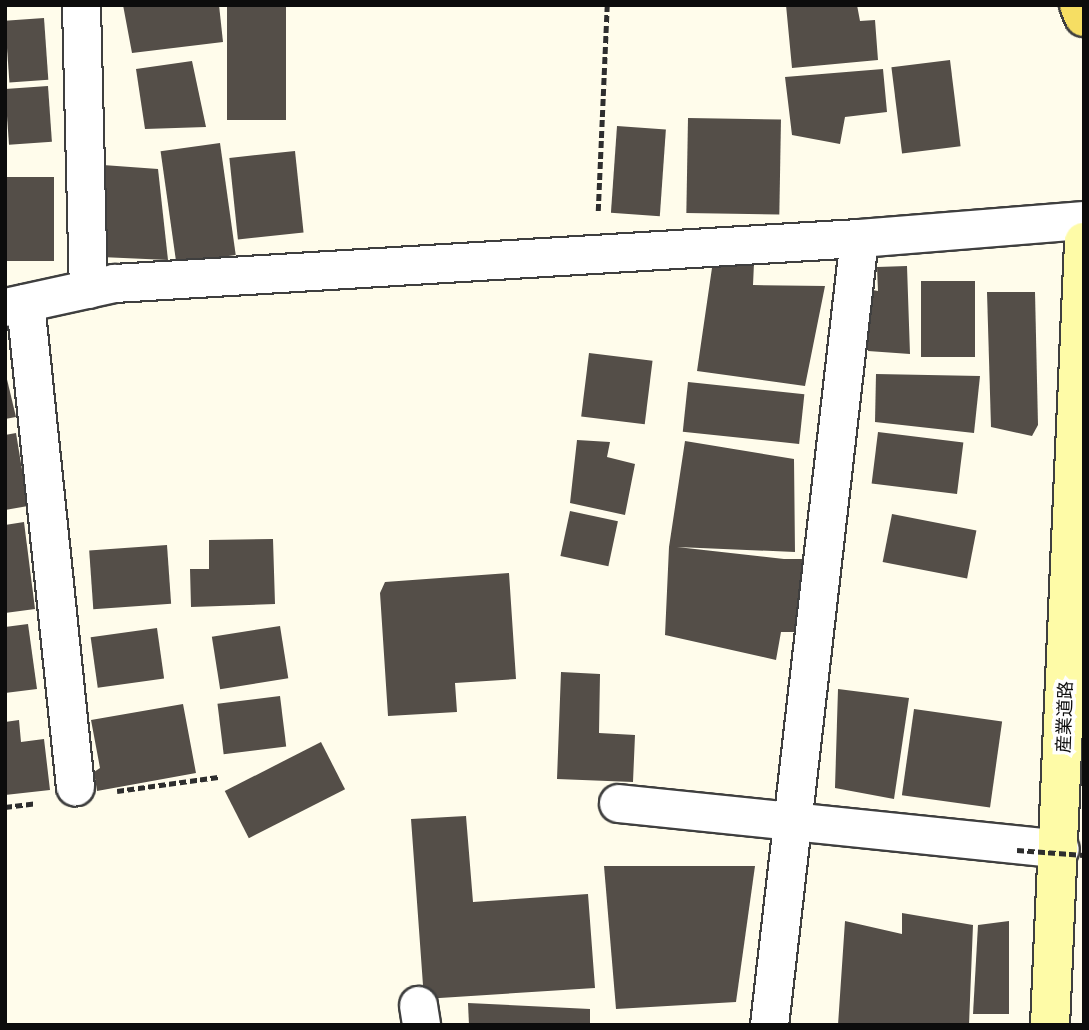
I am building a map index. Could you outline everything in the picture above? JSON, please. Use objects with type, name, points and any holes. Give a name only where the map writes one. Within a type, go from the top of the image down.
[{"type":"main road","points":[[1080,5],[1084,18]]},
{"type":"street","points":[[81,5],[88,289]]},
{"type":"street","points":[[75,786],[15,305],[114,283],[859,237],[1084,220]]},
{"type":"street","points":[[769,1025],[859,237]]},
{"type":"street","name":"産業道路","points":[[1050,1025],[1072,852],[1080,273],[1084,242]]},
{"type":"street","points":[[618,803],[1072,852]]},
{"type":"path","points":[[597,254],[607,5]]},
{"type":"path","points":[[1017,850],[1072,852]]},
{"type":"building","points":[[123,5],[219,5],[223,42],[132,53]]},
{"type":"building","points":[[227,5],[286,5],[286,120],[227,120]]},
{"type":"building","points":[[786,5],[857,5],[860,21],[875,20],[878,60],[792,68]]},
{"type":"building","points":[[44,18],[48,80],[9,83],[5,21]]},
{"type":"building","points":[[950,60],[961,146],[902,154],[891,67]]},
{"type":"building","points":[[192,61],[206,127],[145,129],[136,69]]},
{"type":"building","points":[[883,69],[887,112],[845,117],[840,144],[792,135],[785,77]]},
{"type":"building","points":[[48,86],[52,142],[9,145],[5,89]]},
{"type":"building","points":[[688,118],[781,120],[779,215],[686,213]]},
{"type":"building","points":[[617,126],[666,129],[660,216],[611,213]]},
{"type":"building","points":[[220,143],[236,255],[176,263],[161,151]]},
{"type":"building","points":[[295,151],[304,233],[238,239],[229,158]]},
{"type":"building","points":[[103,165],[158,169],[168,260],[101,257]]},
{"type":"building","points":[[5,177],[54,177],[54,261],[5,261]]},
{"type":"building","points":[[713,261],[754,263],[753,285],[825,286],[805,386],[697,371]]},
{"type":"building","points":[[907,266],[910,354],[868,351],[867,289],[878,291],[877,267]]},
{"type":"building","points":[[921,281],[975,281],[975,357],[921,357]]},
{"type":"building","points":[[987,292],[1035,292],[1038,425],[1032,436],[991,427]]},
{"type":"building","points":[[589,353],[653,361],[645,424],[581,417]]},
{"type":"building","points":[[5,371],[16,417],[5,419]]},
{"type":"building","points":[[876,374],[980,376],[974,433],[875,422]]},
{"type":"building","points":[[688,382],[804,394],[799,444],[683,432]]},
{"type":"building","points":[[878,432],[963,442],[957,494],[872,484]]},
{"type":"building","points":[[16,433],[28,506],[5,510],[5,435]]},
{"type":"building","points":[[577,440],[610,442],[607,457],[635,464],[625,515],[570,503]]},
{"type":"building","points":[[685,441],[794,459],[795,552],[677,547],[784,559],[807,559],[802,632],[781,632],[776,660],[665,635],[669,547]]},
{"type":"building","points":[[570,511],[618,521],[608,566],[560,556]]},
{"type":"building","points":[[892,514],[976,530],[967,579],[883,562]]},
{"type":"building","points":[[24,522],[35,609],[5,613],[5,525]]},
{"type":"building","points":[[273,539],[275,604],[191,607],[190,569],[209,569],[209,540]]},
{"type":"building","points":[[167,545],[171,604],[93,609],[89,550]]},
{"type":"building","points":[[509,573],[516,679],[455,683],[457,712],[388,716],[380,593],[385,582]]},
{"type":"building","points":[[28,624],[37,689],[5,693],[5,627]]},
{"type":"building","points":[[280,626],[288,678],[220,689],[212,637]]},
{"type":"building","points":[[157,628],[164,679],[98,688],[91,637]]},
{"type":"building","points":[[561,672],[600,674],[599,733],[635,735],[633,782],[557,779]]},
{"type":"building","points":[[838,689],[909,698],[894,799],[835,788]]},
{"type":"building","points":[[280,696],[286,747],[224,754],[217,704]]},
{"type":"building","points":[[183,704],[196,773],[97,791],[94,772],[100,768],[91,720]]},
{"type":"building","points":[[914,709],[1002,721],[990,808],[902,795]]},
{"type":"building","points":[[19,720],[21,742],[44,739],[50,790],[5,795],[5,722]]},
{"type":"building","points":[[321,742],[345,789],[249,838],[225,791]]},
{"type":"building","points":[[466,816],[473,902],[588,894],[595,988],[424,999],[411,819]]},
{"type":"building","points":[[604,866],[755,866],[736,1002],[616,1009]]},
{"type":"building","points":[[902,913],[973,925],[969,1025],[838,1025],[845,921],[902,934]]},
{"type":"building","points":[[1009,921],[1009,1014],[973,1014],[978,925]]},
{"type":"building","points":[[468,1003],[590,1009],[590,1025],[469,1025]]}]
